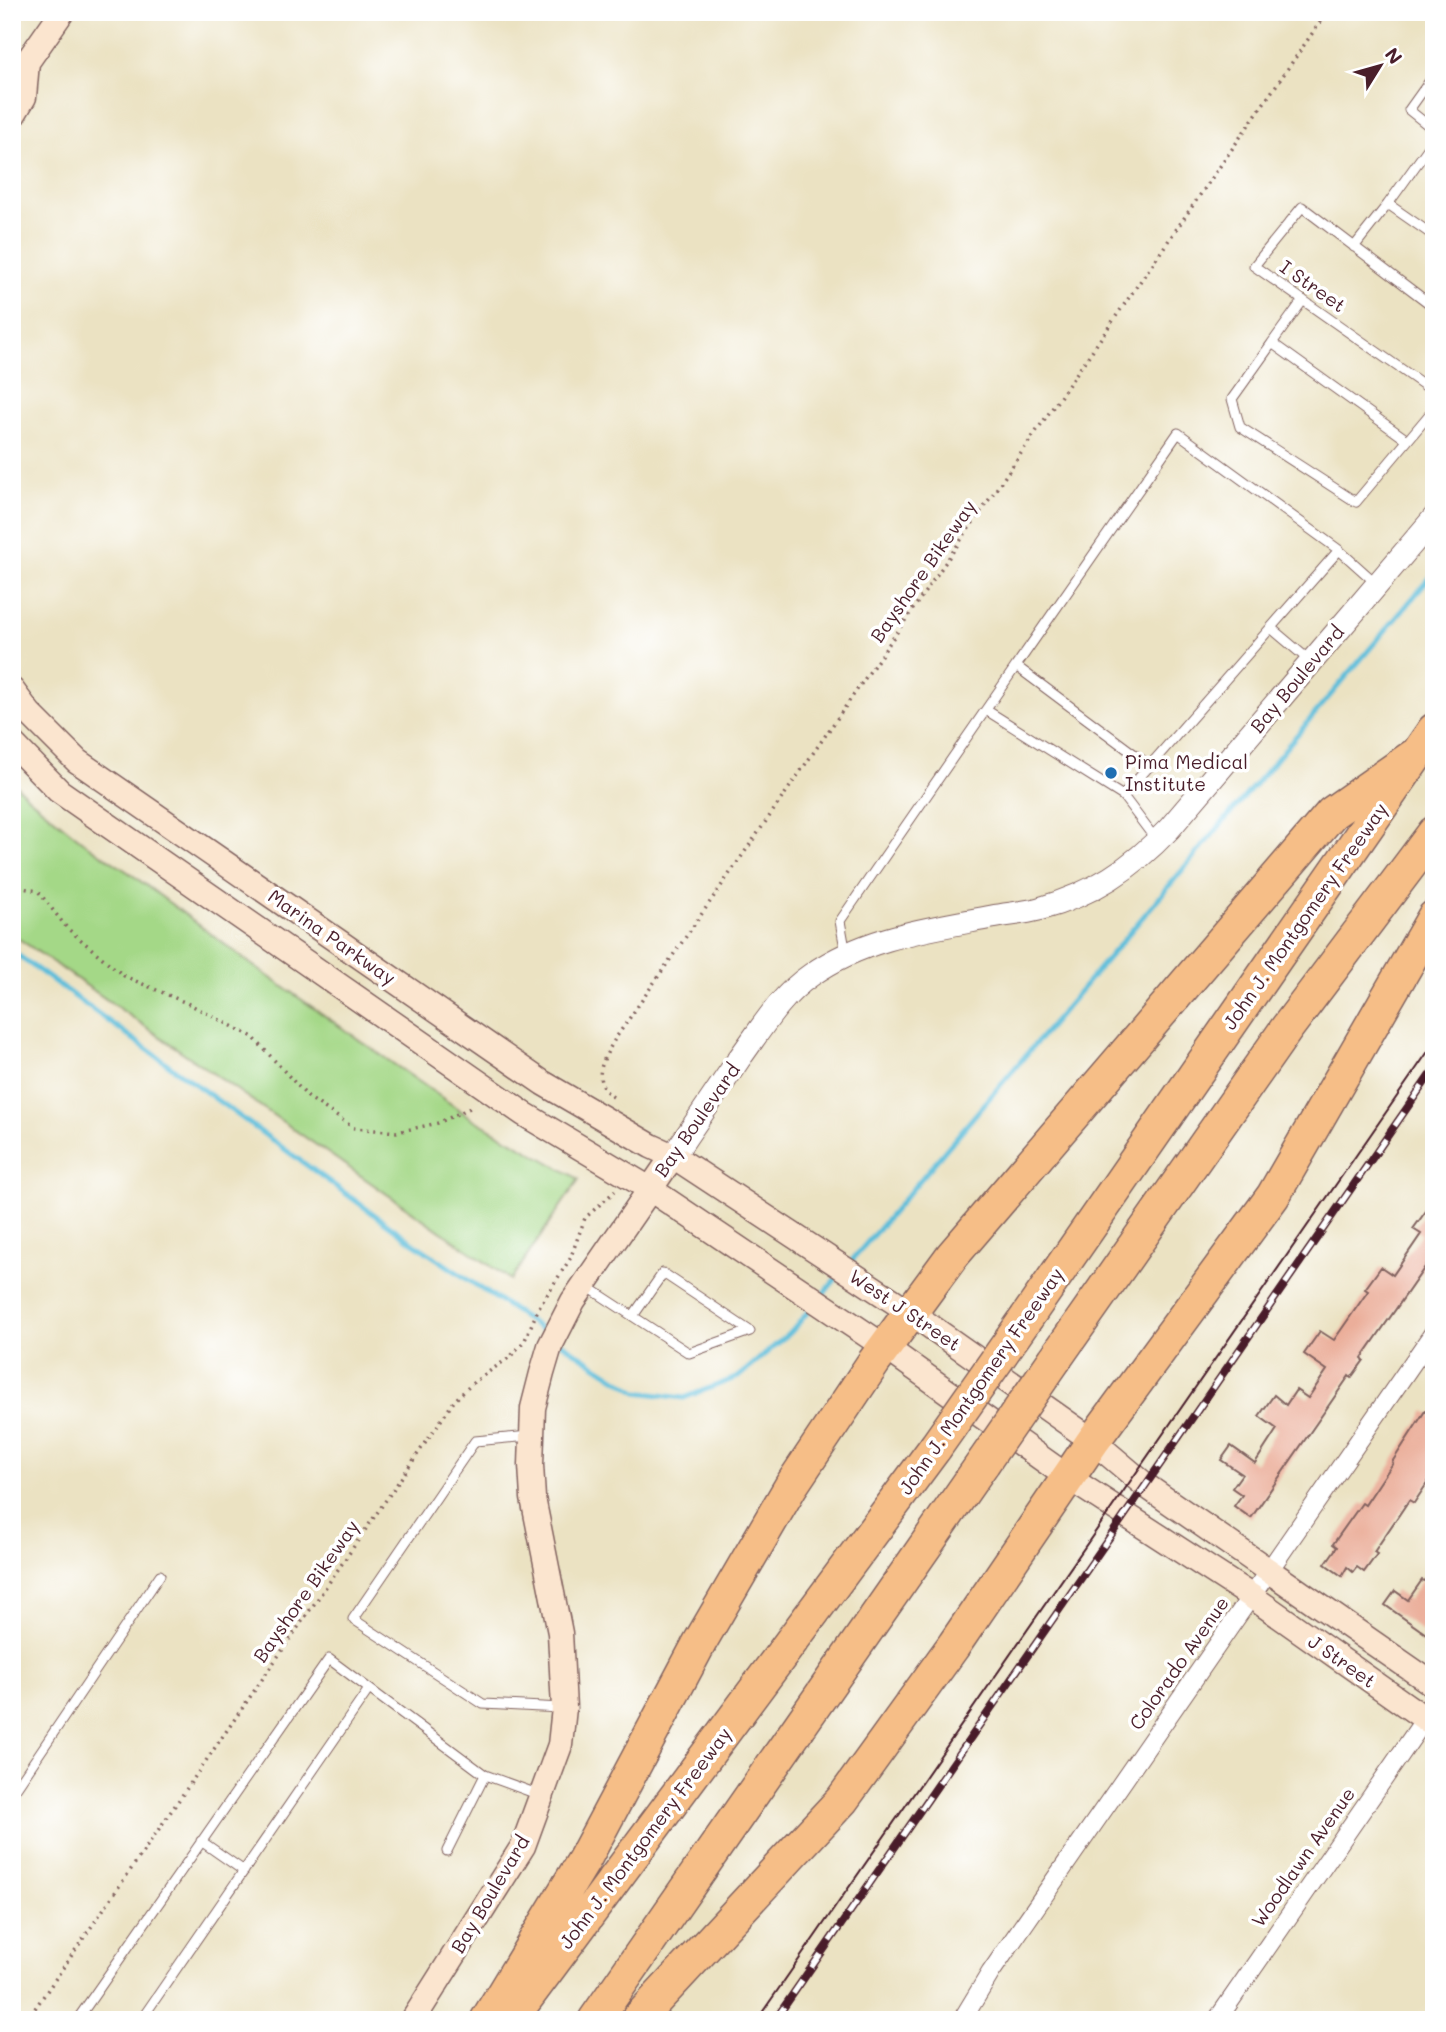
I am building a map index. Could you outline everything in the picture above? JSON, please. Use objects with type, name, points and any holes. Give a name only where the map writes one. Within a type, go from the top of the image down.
[{"type":"highway","points":[[487,2020],[584,1860],[699,1642],[784,1498],[910,1312],[952,1256],[1332,813],[1426,742]]},
{"type":"highway","name":"John J. Montgomery Freeway","points":[[510,2020],[935,1447],[1426,742]]},
{"type":"highway","points":[[595,2020],[1287,1028],[1434,834]]},
{"type":"highway","points":[[637,2020],[842,1800],[954,1645],[1093,1441],[1273,1196],[1434,917]]},
{"type":"main road","points":[[12,117],[24,97],[20,65],[62,12]]},
{"type":"main road","name":"Marina Parkway","points":[[12,690],[29,713],[77,761],[543,1083],[673,1156]]},
{"type":"main road","name":"Marina Parkway","points":[[12,743],[59,792],[524,1114],[650,1189]]},
{"type":"main road","name":"Bay Boulevard","points":[[413,2020],[523,1846],[560,1745],[564,1708],[559,1633],[533,1498],[531,1436],[533,1408],[550,1346],[583,1284],[673,1156]]},
{"type":"main road","name":"West J Street","points":[[673,1156],[910,1312],[1093,1441],[1145,1485],[1268,1570]]},
{"type":"main road","points":[[650,1189],[885,1347],[1069,1478],[1251,1596]]},
{"type":"main road","name":"J Street","points":[[1268,1570],[1434,1685]]},
{"type":"main road","name":"J Street","points":[[1251,1596],[1429,1722]]},
{"type":"street","name":"Bay Boulevard","points":[[673,1156],[779,1002],[810,975],[846,954],[877,941],[915,931],[1038,909],[1078,896],[1117,875],[1144,855],[1434,518]]},
{"type":"street","name":"Colorado Avenue","points":[[962,2020],[991,1972],[1434,1332]]},
{"type":"street","name":"Woodlawn Avenue","points":[[1217,2020],[1429,1722]]},
{"type":"lane","points":[[1434,75],[1409,110],[1434,130]]},
{"type":"lane","points":[[1434,139],[1354,247],[1434,307]]},
{"type":"lane","points":[[1388,204],[1434,236]]},
{"type":"lane","name":"I Street","points":[[1354,247],[1302,207],[1254,266],[1434,392]]},
{"type":"lane","points":[[1303,300],[1233,399],[1240,427],[1356,502],[1434,408]]},
{"type":"lane","points":[[1272,343],[1407,440]]},
{"type":"lane","points":[[846,954],[840,921],[1178,433],[1339,550],[1377,585]]},
{"type":"lane","points":[[1123,796],[1339,550]]},
{"type":"lane","points":[[1271,628],[1311,662]]},
{"type":"lane","points":[[1016,666],[1150,766]]},
{"type":"lane","points":[[986,710],[1123,796],[1157,842]]},
{"type":"lane","points":[[583,1284],[689,1353],[750,1331],[663,1273],[633,1316]]},
{"type":"lane","points":[[531,1436],[475,1441],[353,1619],[482,1704],[564,1708]]},
{"type":"lane","points":[[12,1794],[160,1575]]},
{"type":"lane","points":[[77,2020],[329,1660],[485,1776],[541,1796]]},
{"type":"lane","points":[[141,2020],[369,1689]]},
{"type":"lane","points":[[447,1851],[485,1776]]},
{"type":"lane","points":[[201,1841],[244,1871]]},
{"type":"path","name":"Bayshore Bikeway","points":[[622,1104],[604,1092],[601,1084],[601,1064],[615,1039],[1327,12]]},
{"type":"path","points":[[12,886],[38,891],[67,928],[124,976],[189,1004],[253,1037],[308,1097],[355,1128],[397,1132],[438,1123],[472,1107]]},
{"type":"path","name":"Bayshore Bikeway","points":[[27,2020],[455,1400],[474,1382],[510,1357],[525,1340],[539,1307],[570,1259],[585,1218],[615,1191]]},
{"type":"green space","points":[[12,781],[86,844],[131,874],[255,967],[471,1118],[579,1179],[511,1280],[12,934]]},
{"type":"building","points":[[1434,1200],[1434,1254],[1362,1358],[1364,1360],[1351,1378],[1349,1376],[1251,1518],[1234,1506],[1242,1495],[1232,1488],[1242,1474],[1221,1460],[1231,1446],[1255,1463],[1277,1429],[1259,1416],[1274,1395],[1286,1405],[1296,1390],[1308,1398],[1327,1370],[1304,1354],[1320,1331],[1334,1340],[1381,1267],[1393,1275],[1421,1234],[1413,1229]]},
{"type":"building","points":[[1425,1411],[1434,1417],[1434,1473],[1414,1503],[1409,1500],[1374,1552],[1377,1554],[1364,1572],[1357,1567],[1353,1572],[1347,1567],[1342,1576],[1325,1564],[1337,1547],[1333,1544],[1362,1503],[1365,1505]]},
{"type":"building","points":[[1434,1568],[1434,1628],[1429,1636],[1385,1605],[1395,1591],[1408,1600]]},
{"type":"waterway","points":[[848,1265],[1434,573]]},
{"type":"waterway","points":[[12,951],[415,1244],[550,1335]]},
{"type":"waterway","points":[[821,1297],[839,1275]]},
{"type":"waterway","points":[[561,1343],[637,1392],[684,1398],[738,1377],[792,1331],[812,1307]]},
{"type":"tram line","points":[[757,2020],[1434,1043]]},
{"type":"railway","points":[[775,2020],[1434,1069]]},
{"type":"place","name":"Pima Medical Institute","points":[[1111,773]]}]
